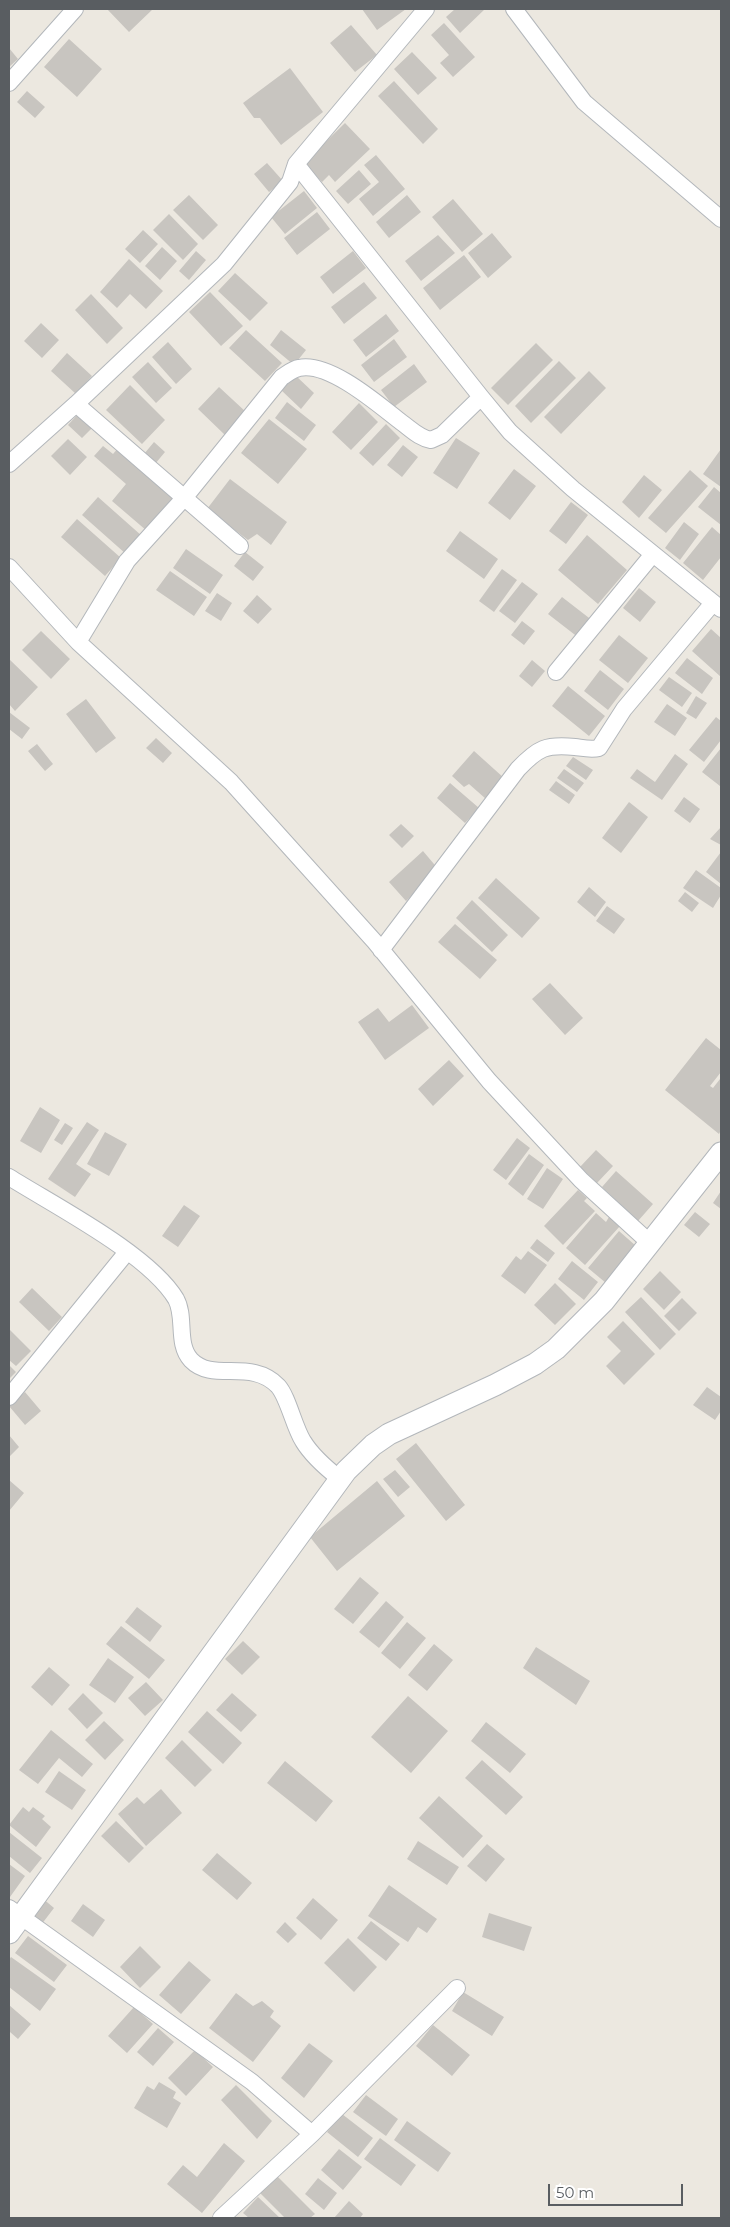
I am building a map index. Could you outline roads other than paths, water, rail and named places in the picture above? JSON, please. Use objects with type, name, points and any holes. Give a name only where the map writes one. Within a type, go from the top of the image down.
[{"type":"street","points":[[9,83],[75,9]]},
{"type":"street","points":[[9,464],[76,404],[224,264],[290,182],[296,164],[426,9]]},
{"type":"street","points":[[514,9],[584,102],[721,219]]},
{"type":"street","points":[[296,164],[510,432],[573,489],[717,606],[624,709],[599,748],[592,750],[553,745],[532,754],[518,769],[381,950]]},
{"type":"street","points":[[78,642],[127,561],[185,497],[282,377],[297,368],[308,367],[324,371],[368,397],[424,439],[435,439],[442,435],[481,397]]},
{"type":"street","points":[[76,404],[240,546]]},
{"type":"street","points":[[556,672],[653,554]]},
{"type":"street","points":[[9,567],[78,642],[232,782],[381,950],[489,1082],[581,1180],[650,1243]]},
{"type":"street","points":[[312,2134],[252,2082],[13,1919],[340,1478],[359,1457],[388,1434],[495,1385],[535,1364],[556,1349],[604,1301],[721,1153]]},
{"type":"street","points":[[9,1177],[127,1252],[160,1277],[176,1300],[182,1315],[185,1352],[191,1360],[202,1368],[215,1372],[251,1371],[265,1377],[279,1387],[302,1440],[323,1465],[340,1478]]},
{"type":"street","points":[[9,1397],[127,1252]]},
{"type":"street","points":[[221,2218],[312,2134],[457,1988]]}]
